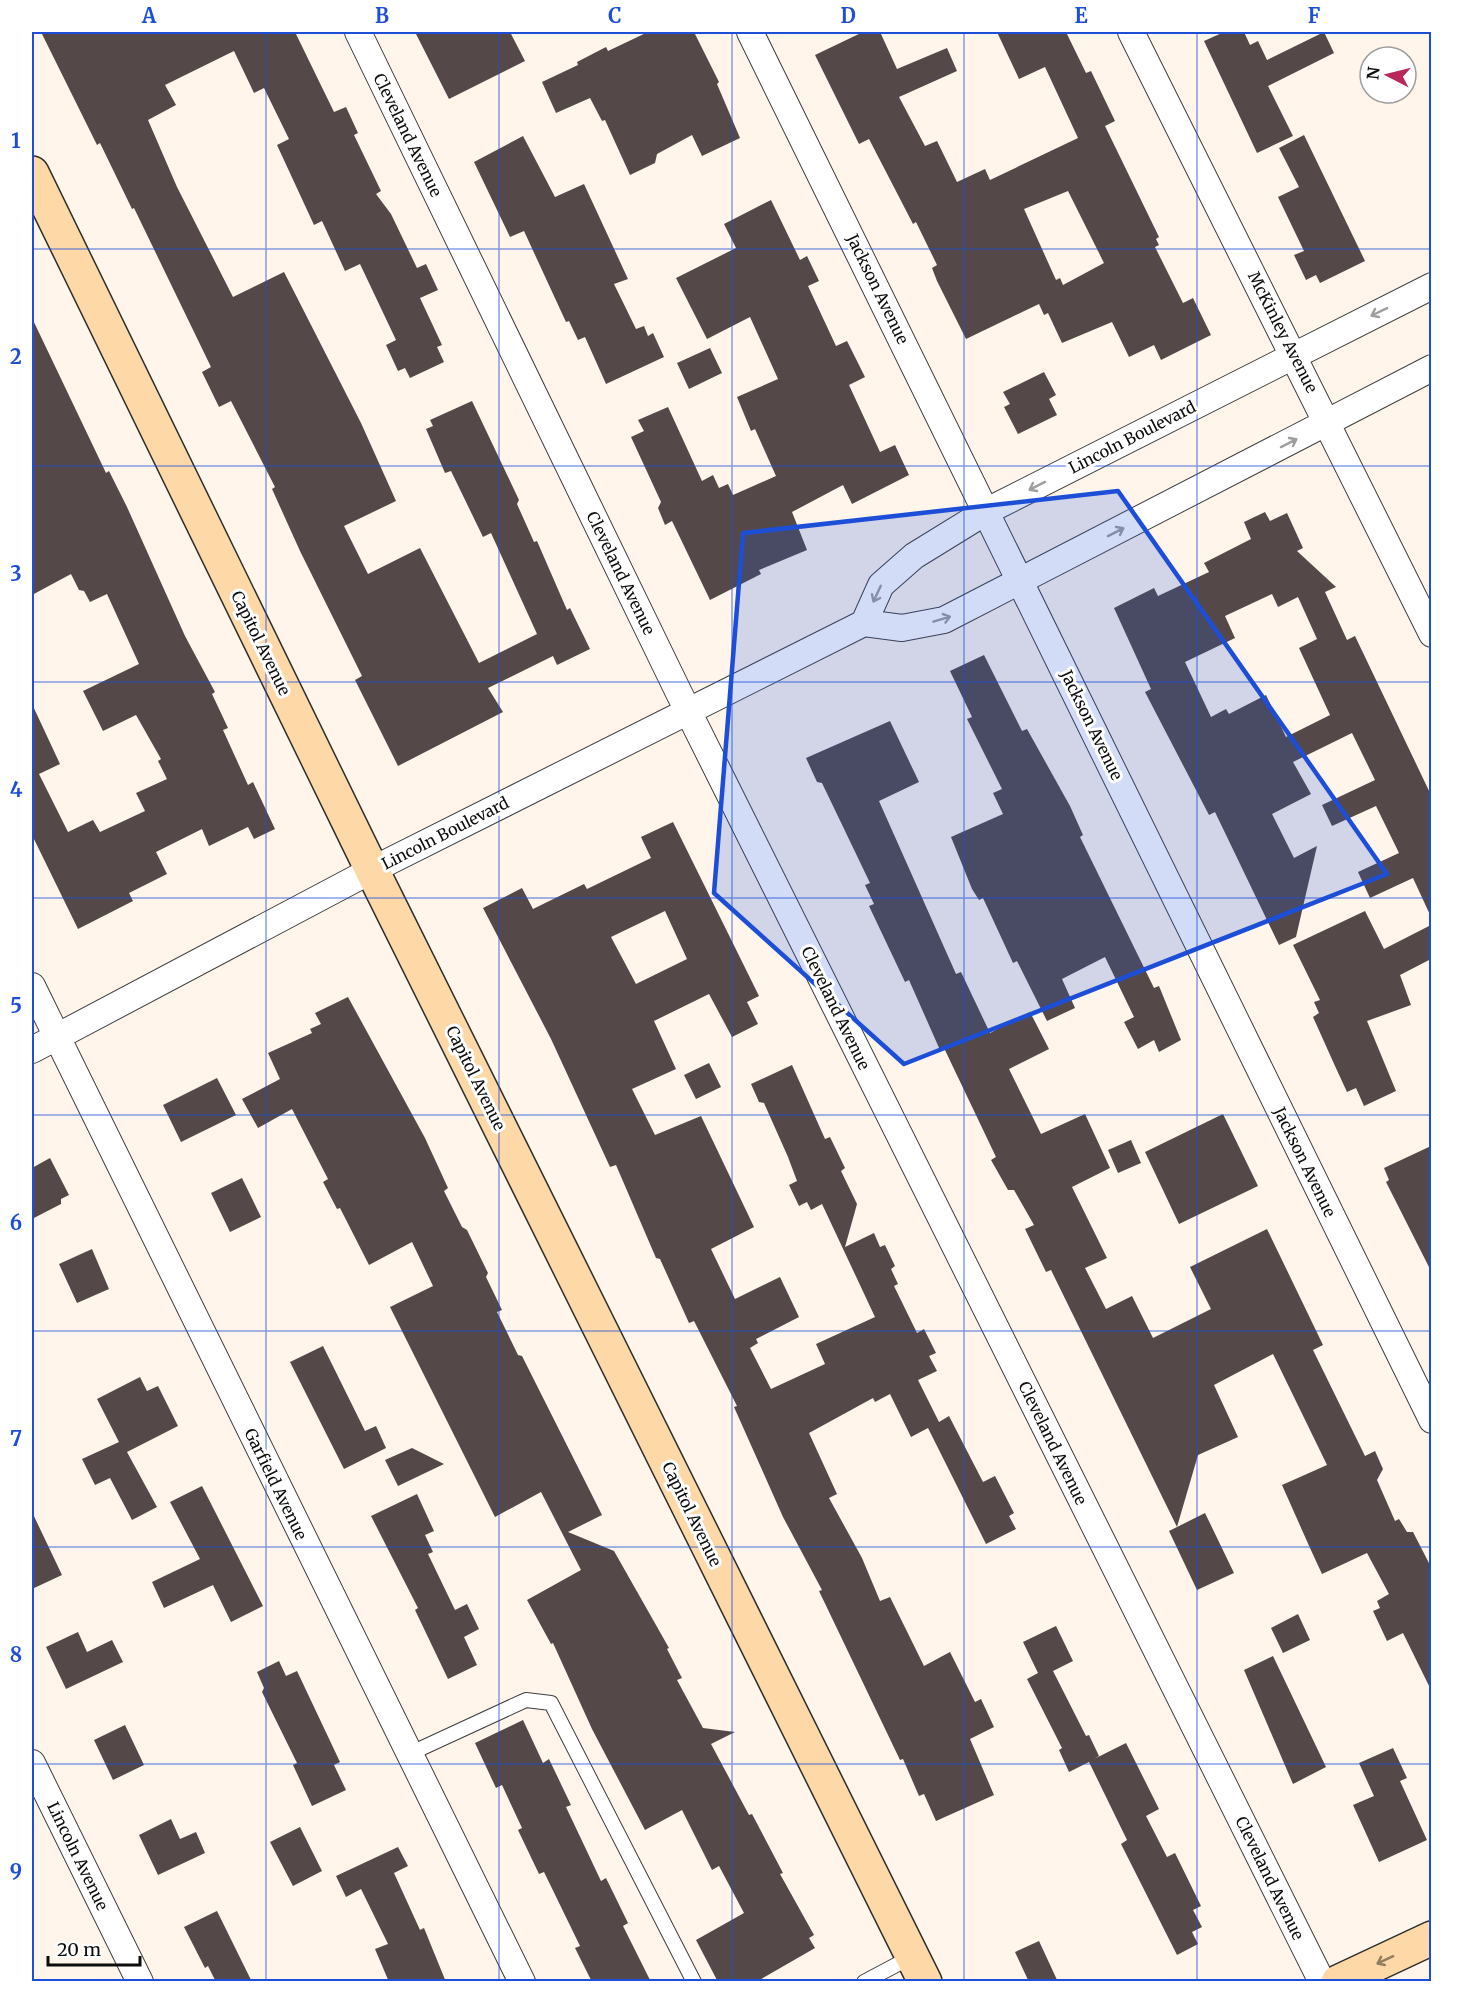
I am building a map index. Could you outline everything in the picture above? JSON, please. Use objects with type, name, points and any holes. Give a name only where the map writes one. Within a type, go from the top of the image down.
[{"type":"main road","name":"Capitol Avenue","points":[[32,173],[372,870],[919,1969]]},
{"type":"main road","points":[[1338,1982],[1431,1938]]},
{"type":"street","name":"Cleveland Avenue","points":[[358,32],[688,710],[1322,1982]]},
{"type":"street","name":"Jackson Avenue","points":[[750,32],[1022,581],[1431,1420]]},
{"type":"street","name":"McKinley Avenue","points":[[1131,32],[1294,354],[1431,634]]},
{"type":"street","name":"Lincoln Boulevard","points":[[32,1050],[372,870],[864,623],[881,585],[914,556],[987,511],[1431,286]]},
{"type":"street","points":[[864,623],[902,628],[944,620],[1431,368]]},
{"type":"street","name":"Garfield Avenue","points":[[32,986],[522,1982]]},
{"type":"street","name":"Lincoln Avenue","points":[[32,1763],[140,1982]]},
{"type":"lane","points":[[410,1754],[526,1700],[550,1703],[694,1982]]},
{"type":"lane","points":[[864,1982],[919,1969]]},
{"type":"highlighted area","points":[[1118,491],[1387,874],[904,1064],[714,893],[743,533]]},
{"type":"building","points":[[41,32],[295,32],[334,112],[346,107],[358,133],[354,135],[381,191],[376,194],[391,214],[417,268],[426,264],[438,290],[420,298],[442,345],[437,347],[444,362],[410,378],[405,368],[398,371],[386,345],[396,340],[360,264],[345,271],[322,221],[314,225],[277,145],[289,139],[264,88],[254,93],[234,51],[165,85],[176,105],[148,120],[177,187],[233,297],[284,272],[361,423],[396,501],[344,526],[368,574],[420,548],[479,663],[537,634],[491,533],[483,537],[451,471],[445,473],[426,429],[433,426],[430,420],[472,401],[519,500],[517,504],[534,542],[537,541],[567,610],[570,608],[590,649],[557,665],[553,656],[488,688],[503,712],[398,766],[355,680],[362,676],[300,551],[272,489],[275,487],[231,401],[219,407],[202,372],[211,367],[134,208],[132,209],[100,143],[97,145]]},
{"type":"building","points":[[415,32],[510,32],[525,61],[449,99]]},
{"type":"building","points":[[648,32],[694,32],[719,82],[717,84],[740,138],[702,156],[692,135],[657,154],[655,163],[630,175],[605,120],[602,121],[590,98],[556,113],[542,82],[578,65],[577,62],[606,47],[608,51]]},
{"type":"building","points":[[863,32],[881,34],[897,69],[947,48],[957,71],[899,97],[925,146],[937,141],[957,182],[985,169],[990,180],[1078,138],[1045,67],[1019,79],[997,32],[1066,32],[1086,73],[1091,71],[1115,121],[1105,126],[1159,237],[1156,239],[1159,245],[1155,247],[1183,303],[1193,298],[1211,335],[1161,360],[1154,345],[1129,357],[1112,322],[1062,343],[1048,313],[1044,315],[1039,304],[966,339],[937,281],[932,268],[937,265],[916,222],[913,224],[869,139],[859,144],[815,55]],"holes":[[[1068,191],[1104,263],[1063,285],[1060,278],[1056,280],[1024,209]]]},
{"type":"building","points":[[1224,32],[1244,32],[1250,45],[1258,41],[1267,60],[1324,32],[1334,53],[1268,86],[1293,136],[1257,153],[1204,41]]},
{"type":"building","points":[[1304,135],[1365,261],[1320,283],[1316,275],[1306,280],[1294,255],[1304,251],[1278,197],[1299,187],[1279,148]]},
{"type":"building","points":[[523,136],[555,197],[584,184],[628,279],[614,284],[636,329],[644,326],[648,336],[653,333],[664,357],[606,384],[585,337],[578,340],[569,321],[566,322],[524,231],[510,237],[474,162]]},
{"type":"building","points":[[771,200],[800,260],[807,256],[819,281],[808,286],[836,346],[847,341],[865,377],[849,385],[880,452],[895,445],[909,475],[852,504],[843,485],[792,512],[807,550],[759,570],[761,574],[710,600],[672,521],[665,525],[658,508],[661,502],[631,437],[644,431],[638,420],[668,407],[702,481],[713,475],[719,488],[728,484],[733,495],[776,476],[755,429],[751,431],[737,397],[778,379],[750,317],[707,339],[676,278],[736,248],[724,224]]},
{"type":"building","points":[[32,318],[106,473],[109,471],[127,507],[185,636],[215,692],[212,694],[228,728],[223,730],[248,785],[253,782],[275,829],[254,839],[248,827],[209,846],[202,829],[156,852],[167,874],[129,893],[133,901],[78,929],[32,835],[32,704],[60,764],[39,774],[68,832],[93,820],[100,832],[145,811],[136,793],[167,779],[158,761],[161,759],[136,715],[103,731],[83,691],[139,664],[107,594],[90,602],[84,591],[79,590],[71,574],[32,595]]},
{"type":"building","points":[[710,348],[722,373],[689,389],[677,363]]},
{"type":"building","points":[[1044,372],[1056,395],[1049,399],[1057,415],[1018,434],[1004,407],[1010,404],[1003,392]]},
{"type":"building","points":[[1265,512],[1270,521],[1287,513],[1303,548],[1297,551],[1336,587],[1325,592],[1347,640],[1355,636],[1431,795],[1431,917],[1413,878],[1370,898],[1358,872],[1399,853],[1376,806],[1332,826],[1322,805],[1375,780],[1352,733],[1293,762],[1311,794],[1272,814],[1294,858],[1317,846],[1296,937],[1279,945],[1215,812],[1209,815],[1145,692],[1151,689],[1114,608],[1154,588],[1158,596],[1209,572],[1204,563],[1251,539],[1244,522]],"holes":[[[1272,594],[1278,607],[1298,597],[1317,639],[1299,648],[1330,715],[1286,737],[1266,695],[1229,714],[1226,709],[1211,717],[1185,662],[1235,638],[1225,616]]]},
{"type":"building","points":[[984,655],[1022,731],[1027,729],[1070,806],[1083,835],[1080,837],[1154,988],[1159,986],[1181,1040],[1159,1052],[1154,1040],[1138,1049],[1124,1022],[1134,1017],[1105,957],[1062,979],[1075,1008],[1047,1021],[1017,961],[1013,963],[983,898],[979,900],[972,889],[951,837],[1003,814],[993,793],[1002,789],[967,719],[972,717],[950,671]]},
{"type":"building","points":[[890,721],[919,782],[879,801],[956,974],[961,972],[990,1033],[1030,1012],[1049,1049],[1009,1069],[1041,1134],[1085,1114],[1110,1168],[1072,1187],[1107,1258],[1085,1268],[1106,1309],[1132,1296],[1153,1338],[1211,1309],[1190,1267],[1267,1229],[1323,1345],[1313,1350],[1365,1456],[1375,1451],[1383,1469],[1377,1480],[1395,1521],[1399,1519],[1407,1532],[1413,1532],[1431,1567],[1431,1690],[1403,1633],[1387,1641],[1373,1611],[1380,1608],[1377,1601],[1389,1594],[1367,1553],[1322,1574],[1282,1485],[1327,1465],[1273,1354],[1214,1385],[1238,1437],[1198,1455],[1177,1527],[1051,1270],[1046,1272],[1025,1229],[1034,1225],[1014,1190],[1008,1190],[991,1160],[996,1157],[944,1048],[940,1050],[909,980],[905,982],[869,906],[874,904],[865,885],[870,883],[822,783],[817,782],[806,758]]},
{"type":"building","points":[[673,822],[759,996],[747,1002],[758,1024],[732,1037],[709,994],[654,1021],[676,1069],[632,1089],[655,1135],[701,1116],[754,1227],[711,1249],[735,1299],[780,1277],[799,1317],[756,1339],[758,1343],[750,1348],[771,1389],[825,1364],[816,1344],[875,1317],[822,1204],[811,1210],[807,1202],[799,1206],[789,1185],[797,1181],[788,1157],[764,1103],[759,1102],[751,1084],[792,1065],[825,1139],[830,1137],[845,1168],[841,1171],[857,1204],[845,1247],[874,1233],[880,1247],[885,1245],[895,1266],[891,1269],[898,1284],[894,1286],[917,1333],[924,1329],[936,1353],[929,1356],[937,1371],[918,1380],[939,1422],[949,1416],[983,1482],[995,1476],[1014,1513],[1009,1516],[1016,1529],[986,1544],[928,1428],[911,1437],[890,1394],[875,1402],[873,1398],[809,1433],[837,1494],[829,1498],[862,1558],[880,1601],[890,1597],[924,1666],[950,1652],[975,1702],[981,1699],[994,1727],[970,1739],[994,1795],[936,1821],[924,1794],[919,1796],[903,1759],[900,1760],[819,1591],[822,1590],[783,1517],[734,1407],[737,1406],[694,1321],[689,1323],[660,1259],[656,1258],[616,1165],[610,1167],[551,1039],[483,908],[522,888],[533,909],[584,884],[587,889],[651,858],[641,837]],"holes":[[[665,911],[687,959],[636,984],[611,937]]]},
{"type":"building","points":[[1365,911],[1384,949],[1431,925],[1431,959],[1400,975],[1411,1005],[1367,1021],[1396,1091],[1364,1106],[1356,1088],[1347,1092],[1313,1017],[1319,1013],[1314,1002],[1320,1000],[1293,945]]},
{"type":"building","points":[[348,997],[425,1138],[448,1188],[444,1191],[462,1227],[467,1230],[488,1273],[486,1277],[502,1310],[497,1312],[518,1355],[522,1356],[602,1515],[568,1532],[614,1551],[669,1648],[667,1649],[682,1678],[677,1680],[703,1728],[735,1732],[711,1744],[749,1815],[752,1814],[783,1873],[780,1874],[814,1935],[809,1938],[815,1948],[756,1982],[718,1982],[696,1940],[744,1913],[719,1866],[712,1870],[682,1810],[645,1830],[592,1729],[553,1643],[551,1644],[527,1600],[581,1570],[541,1492],[495,1517],[390,1307],[433,1286],[412,1242],[369,1265],[340,1208],[337,1209],[323,1182],[328,1179],[292,1109],[258,1128],[242,1099],[280,1079],[268,1053],[312,1033],[310,1029],[321,1024],[315,1013]]},
{"type":"building","points":[[709,1063],[721,1087],[696,1099],[684,1075]]},
{"type":"building","points":[[217,1078],[236,1115],[181,1142],[163,1105]]},
{"type":"building","points":[[1223,1114],[1258,1186],[1179,1224],[1145,1152]]},
{"type":"building","points":[[1131,1140],[1141,1163],[1118,1173],[1108,1150]]},
{"type":"building","points":[[1431,1146],[1431,1271],[1386,1182],[1389,1180],[1384,1168]]},
{"type":"building","points":[[50,1158],[69,1195],[61,1199],[61,1204],[32,1219],[32,1168]]},
{"type":"building","points":[[242,1178],[261,1217],[230,1232],[211,1193]]},
{"type":"building","points":[[92,1249],[109,1289],[77,1303],[59,1264]]},
{"type":"building","points":[[323,1346],[365,1431],[376,1426],[386,1448],[344,1469],[290,1362]]},
{"type":"building","points":[[140,1377],[147,1391],[158,1386],[178,1426],[127,1452],[157,1507],[132,1520],[110,1478],[95,1485],[82,1459],[119,1442],[97,1399]]},
{"type":"building","points":[[412,1448],[444,1464],[398,1486],[385,1460]]},
{"type":"building","points":[[202,1486],[263,1606],[231,1622],[213,1585],[164,1608],[152,1582],[200,1559],[170,1502]]},
{"type":"building","points":[[417,1494],[434,1531],[425,1535],[433,1552],[428,1554],[455,1610],[467,1604],[479,1629],[464,1637],[477,1665],[448,1679],[415,1610],[418,1608],[371,1516]]},
{"type":"building","points":[[32,1512],[62,1575],[32,1589]]},
{"type":"building","points":[[1205,1513],[1234,1573],[1197,1590],[1169,1531]]},
{"type":"building","points":[[1298,1614],[1310,1640],[1283,1653],[1271,1628]]},
{"type":"building","points":[[1056,1626],[1073,1661],[1053,1671],[1086,1736],[1089,1735],[1099,1756],[1094,1759],[1126,1743],[1159,1809],[1146,1816],[1167,1857],[1175,1853],[1201,1906],[1193,1910],[1202,1927],[1192,1932],[1198,1944],[1177,1955],[1121,1844],[1127,1840],[1089,1762],[1069,1772],[1059,1750],[1062,1748],[1027,1679],[1038,1673],[1023,1642]]},
{"type":"building","points":[[78,1632],[87,1652],[112,1640],[123,1662],[66,1689],[46,1647]]},
{"type":"building","points":[[1273,1656],[1326,1767],[1293,1784],[1244,1670]]},
{"type":"building","points":[[279,1661],[286,1676],[297,1671],[340,1762],[334,1765],[346,1790],[312,1806],[293,1765],[297,1763],[262,1692],[264,1688],[257,1672]]},
{"type":"building","points":[[523,1720],[543,1763],[549,1759],[571,1805],[566,1807],[601,1881],[606,1878],[628,1923],[623,1926],[651,1982],[592,1982],[575,1948],[580,1946],[544,1872],[539,1874],[518,1830],[522,1828],[502,1785],[496,1788],[475,1743]]},
{"type":"building","points":[[125,1725],[144,1765],[113,1780],[94,1740]]},
{"type":"building","points":[[1393,1748],[1407,1778],[1400,1781],[1427,1840],[1379,1862],[1353,1805],[1374,1796],[1359,1763]]},
{"type":"building","points":[[171,1819],[180,1839],[196,1832],[205,1853],[158,1875],[139,1835]]},
{"type":"building","points":[[300,1827],[322,1871],[293,1886],[270,1842]]},
{"type":"building","points":[[398,1847],[408,1866],[394,1873],[420,1930],[424,1928],[446,1982],[389,1982],[375,1949],[388,1944],[361,1889],[346,1897],[336,1876]]},
{"type":"building","points":[[217,1911],[252,1982],[216,1982],[208,1966],[205,1968],[184,1927]]},
{"type":"building","points":[[1039,1941],[1058,1982],[1029,1982],[1015,1952]]}]
